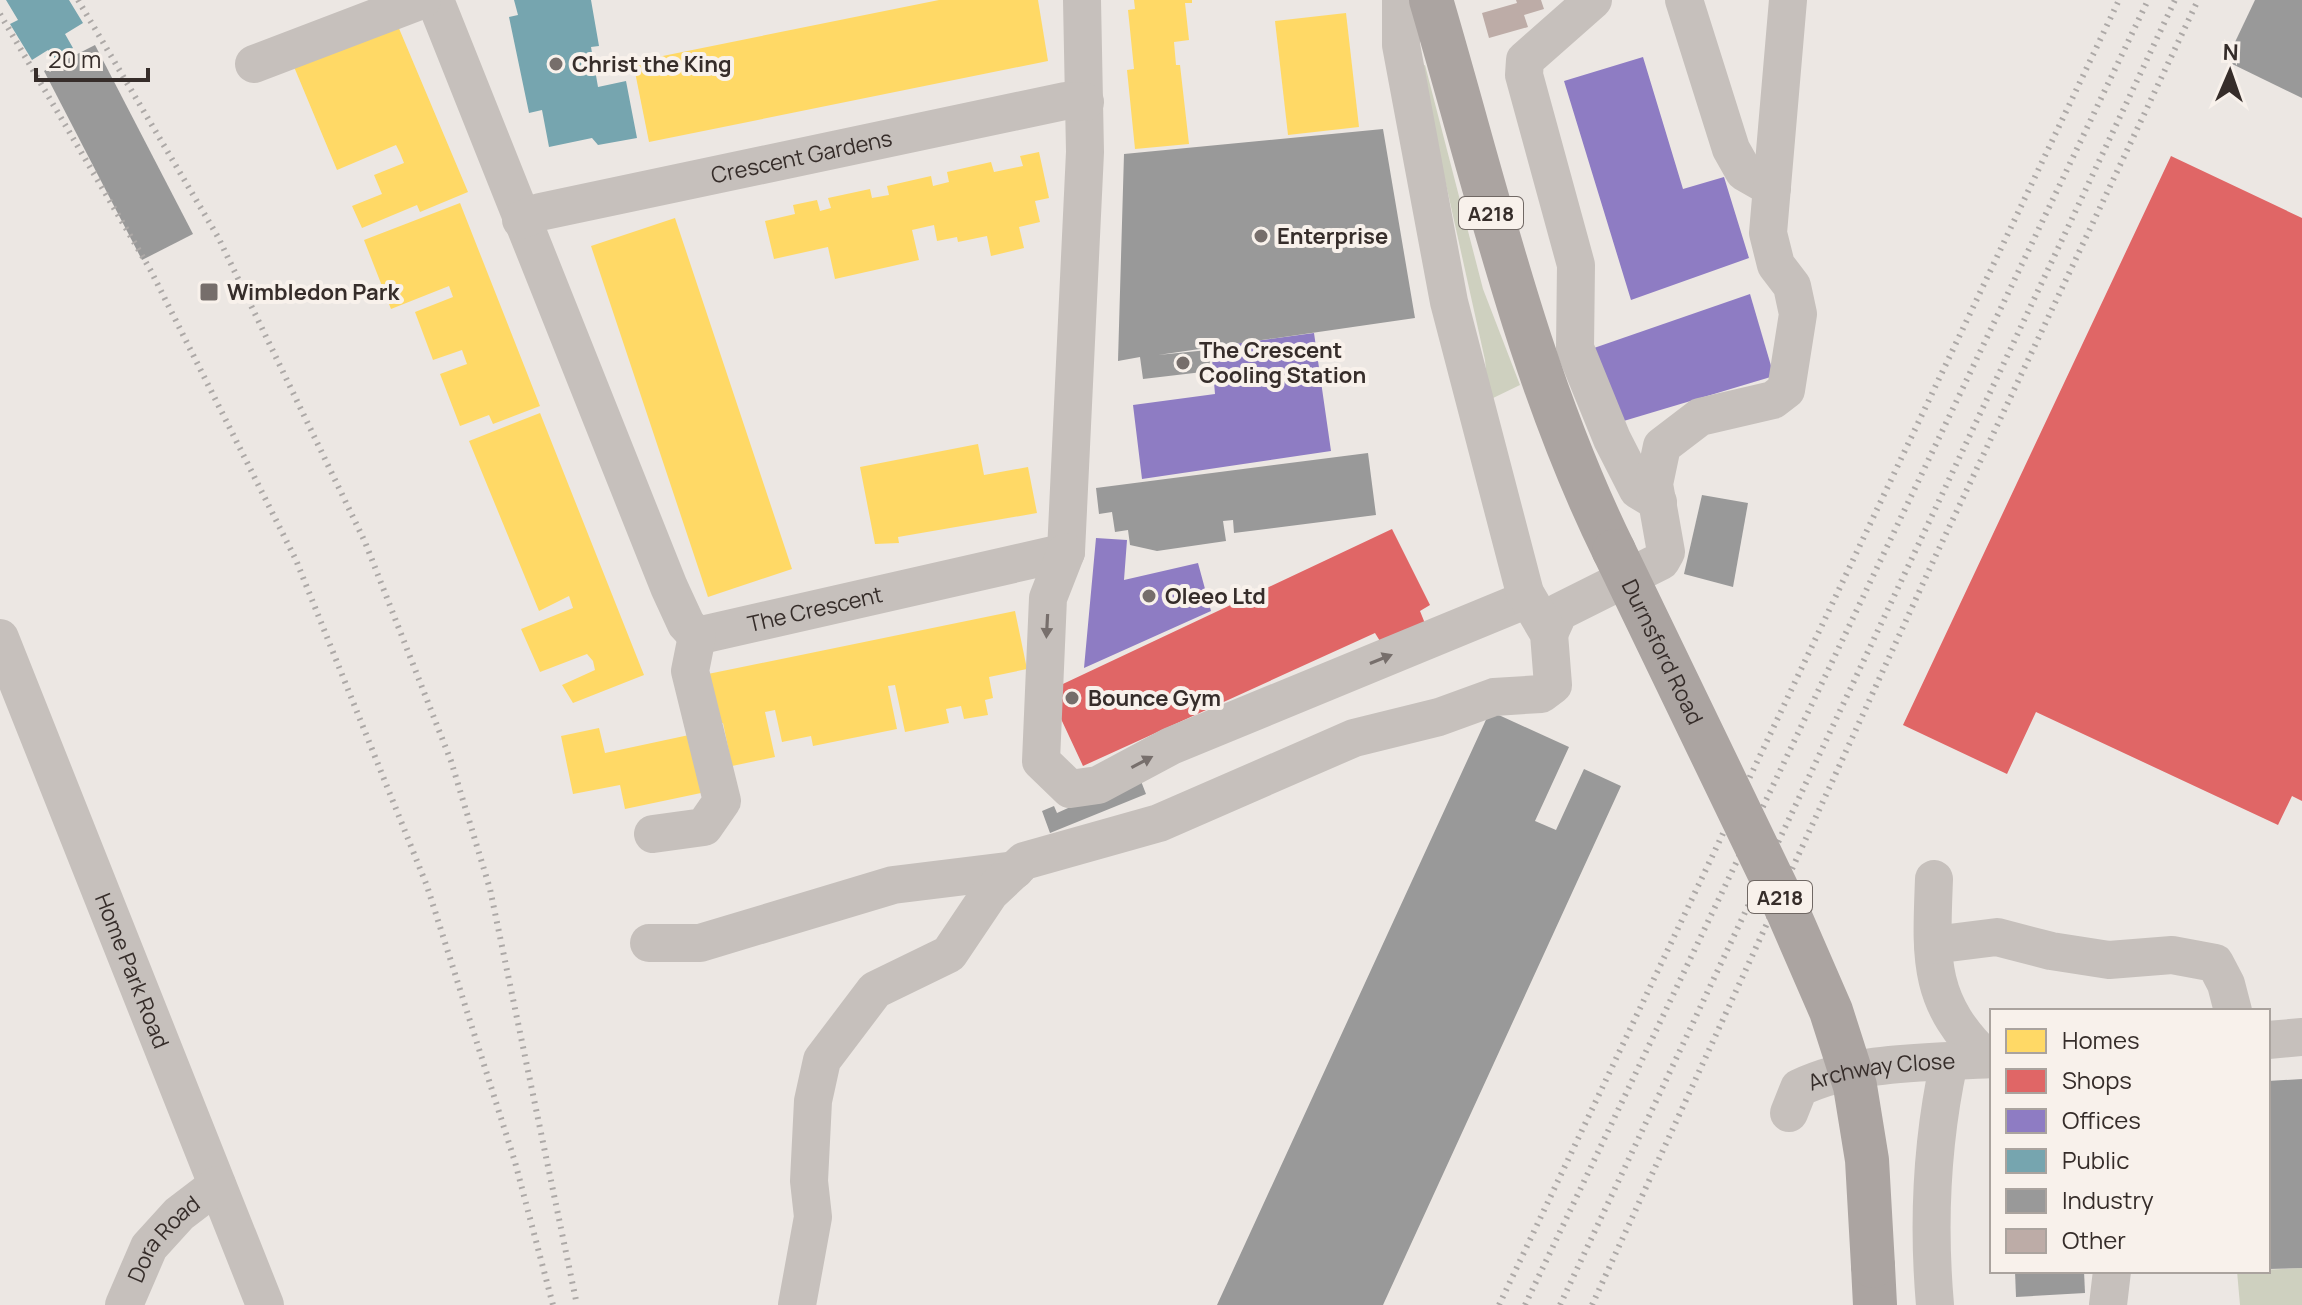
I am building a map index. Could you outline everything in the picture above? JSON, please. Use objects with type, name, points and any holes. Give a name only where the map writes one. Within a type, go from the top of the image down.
[{"type":"main road","name":"Durnsford Road","points":[[1431,0],[1539,369],[1593,509],[1788,912],[1831,1011],[1857,1101],[1867,1160],[1874,1285]]},
{"type":"street","points":[[254,64],[422,0]]},
{"type":"street","points":[[435,0],[669,587],[686,624],[697,636],[690,671],[722,801],[704,827],[653,834]]},
{"type":"street","points":[[1082,0],[1085,102],[1066,552],[1048,598],[1041,761],[1070,789],[1098,785],[1171,746],[1518,603],[1525,593]]},
{"type":"street","points":[[797,1305],[813,1217],[809,1181],[813,1101],[822,1060],[875,990],[949,954],[990,893],[1024,861],[1159,823],[1354,738],[1439,717],[1494,697],[1541,694],[1553,685],[1549,634],[1525,593],[1449,302],[1401,45],[1401,0]]},
{"type":"street","points":[[1593,0],[1525,60],[1524,75],[1576,265],[1575,348],[1612,439],[1638,490],[1658,502]]},
{"type":"street","points":[[1684,0],[1731,149],[1744,172],[1772,188]]},
{"type":"street","points":[[1549,634],[1559,612],[1661,561],[1666,552],[1654,484],[1662,446],[1700,417],[1773,400],[1786,390],[1798,314],[1792,286],[1776,265],[1768,233],[1788,0]]},
{"type":"street","name":"Crescent Gardens","points":[[521,220],[540,212],[1034,107],[1065,101],[1085,102]]},
{"type":"street","name":"The Crescent","points":[[697,636],[1066,552]]},
{"type":"street","name":"Home Park Road","points":[[0,638],[265,1305]]},
{"type":"street","points":[[649,943],[700,943],[893,885],[1015,870]]},
{"type":"street","points":[[1934,879],[1933,945],[1940,998],[1963,1036],[1990,1059]]},
{"type":"street","points":[[1933,945],[1997,937],[2051,951],[2109,960],[2172,955],[2215,963],[2226,984],[2232,1009]]},
{"type":"street","points":[[2270,1040],[2302,1037]]},
{"type":"street","name":"Archway Close","points":[[1789,1113],[1799,1088],[1817,1079],[1886,1065],[1990,1059]]},
{"type":"street","points":[[1935,1305],[1932,1267],[1937,1116],[1949,1062]]},
{"type":"street","name":"Dora Road","points":[[124,1305],[149,1247],[179,1214],[217,1185]]},
{"type":"street","points":[[2108,1305],[2112,1273]]},
{"type":"green space","points":[[1425,65],[1483,289],[1520,385],[1489,400],[1485,360],[1420,67]]},
{"type":"green space","points":[[2302,1268],[2302,1305],[2240,1305],[2237,1273],[2270,1273],[2270,1269]]},
{"type":"building: Homes","points":[[939,0],[1038,0],[1048,61],[649,142],[633,62]]},
{"type":"building: Homes","points":[[1134,0],[1192,0],[1192,3],[1185,3],[1189,40],[1174,42],[1176,65],[1180,65],[1189,144],[1135,149],[1127,70],[1134,69],[1128,10],[1135,9]]},
{"type":"building: Homes","points":[[1346,13],[1359,127],[1288,135],[1275,21]]},
{"type":"building: Homes","points":[[395,19],[468,192],[420,212],[417,205],[362,228],[352,206],[382,194],[374,175],[404,163],[400,153],[396,145],[337,170],[292,62]]},
{"type":"building: Homes","points":[[1039,152],[1049,198],[1035,201],[1040,222],[1019,227],[1024,248],[991,256],[987,236],[958,242],[957,237],[937,241],[934,225],[912,230],[919,260],[835,279],[828,247],[774,259],[765,221],[795,214],[793,205],[817,200],[820,211],[831,208],[828,198],[870,189],[872,198],[889,195],[887,186],[931,176],[933,186],[949,182],[947,172],[991,162],[994,172],[1023,166],[1020,156]]},
{"type":"building: Homes","points":[[460,203],[540,406],[493,424],[489,415],[460,426],[440,374],[467,364],[462,350],[433,360],[415,312],[453,297],[449,286],[391,309],[364,240]]},
{"type":"building: Homes","points":[[675,218],[792,569],[708,597],[591,246]]},
{"type":"building: Homes","points":[[540,413],[644,675],[573,703],[562,685],[595,670],[593,661],[587,654],[540,672],[521,629],[573,608],[569,596],[539,611],[469,441]]},
{"type":"building: Homes","points":[[978,444],[984,475],[1028,467],[1037,513],[898,537],[899,543],[875,544],[860,467]]},
{"type":"building: Homes","points":[[1015,611],[1027,669],[989,677],[993,698],[985,700],[988,715],[964,719],[961,706],[946,709],[949,723],[905,732],[895,685],[888,686],[897,729],[813,746],[811,736],[782,742],[775,710],[765,712],[775,757],[732,766],[723,723],[714,725],[703,675]]},
{"type":"building: Homes","points":[[599,728],[605,753],[689,735],[701,793],[625,809],[620,785],[573,794],[561,736]]},
{"type":"building: Shops","points":[[2171,156],[2302,218],[2302,801],[2292,796],[2278,825],[2036,712],[2007,774],[1903,725]]},
{"type":"building: Shops","points":[[1392,529],[1430,605],[1420,611],[1426,626],[1383,646],[1375,633],[1083,766],[1048,691]]},
{"type":"building: Offices","points":[[1643,57],[1683,189],[1724,177],[1749,258],[1631,300],[1564,81]]},
{"type":"building: Offices","points":[[1202,193],[1216,297],[1173,302],[1159,199]]},
{"type":"building: Offices","points":[[1750,294],[1774,376],[1617,423],[1594,348]]},
{"type":"building: Offices","points":[[1314,333],[1331,451],[1142,479],[1133,405],[1215,394],[1211,347]]},
{"type":"building: Offices","name":"Oleeo Ltd","points":[[1096,538],[1127,540],[1124,580],[1198,563],[1211,611],[1084,668]]},
{"type":"building: Public","points":[[6,0],[69,0],[83,23],[65,34],[73,48],[54,60],[48,50],[32,60],[10,24],[18,20]]},
{"type":"building: Public","name":"Christ the King","points":[[514,0],[591,0],[599,46],[591,47],[598,87],[626,81],[637,138],[598,145],[592,138],[549,147],[542,110],[529,113],[509,17],[518,15]]},
{"type":"building: Industry","points":[[2255,0],[2302,0],[2302,98],[2226,61]]},
{"type":"building: Industry","points":[[95,45],[193,234],[142,260],[44,71]]},
{"type":"building: Industry","name":"Enterprise","points":[[1383,129],[1415,318],[1158,355],[1208,350],[1211,371],[1143,379],[1140,357],[1118,361],[1124,154]]},
{"type":"building: Industry","points":[[1368,453],[1376,515],[1234,533],[1233,520],[1223,521],[1226,541],[1157,551],[1130,545],[1128,530],[1115,532],[1112,512],[1099,514],[1096,488]]},
{"type":"building: Industry","points":[[1702,495],[1748,503],[1733,587],[1684,574]]},
{"type":"building: Industry","points":[[1490,711],[1569,747],[1535,821],[1556,830],[1584,769],[1621,786],[1383,1305],[1217,1305]]},
{"type":"building: Industry","points":[[1139,776],[1146,794],[1050,833],[1042,811],[1054,806],[1057,813]]},
{"type":"building: Industry","points":[[2302,1079],[2302,1268],[2270,1269],[2270,1081]]},
{"type":"building: Industry","points":[[2015,1273],[2084,1273],[2085,1293],[2016,1297]]},
{"type":"building: Other","points":[[1516,0],[1541,0],[1544,9],[1524,15],[1528,27],[1489,38],[1482,13],[1517,3]]},
{"type":"railway","points":[[78,0],[218,237],[365,542],[451,761],[490,889],[577,1305]]},
{"type":"railway","points":[[1499,1305],[2119,0]]},
{"type":"railway","points":[[1525,1305],[2148,0]]},
{"type":"railway","points":[[1560,1305],[2175,0]]},
{"type":"railway","points":[[1592,1305],[1936,555],[2198,0]]},
{"type":"railway","points":[[0,14],[151,271],[296,560],[427,886],[515,1162],[553,1305]]},
{"type":"place","name":"Christ the King","points":[[556,64]]},
{"type":"place","name":"Enterprise","points":[[1261,236]]},
{"type":"place","name":"Wimbledon Park","points":[[209,292]]},
{"type":"place","name":"The Crescent Cooling Station","points":[[1183,363]]},
{"type":"place","name":"Oleeo Ltd","points":[[1149,596]]},
{"type":"place","name":"Bounce Gym","points":[[1072,698]]}]
